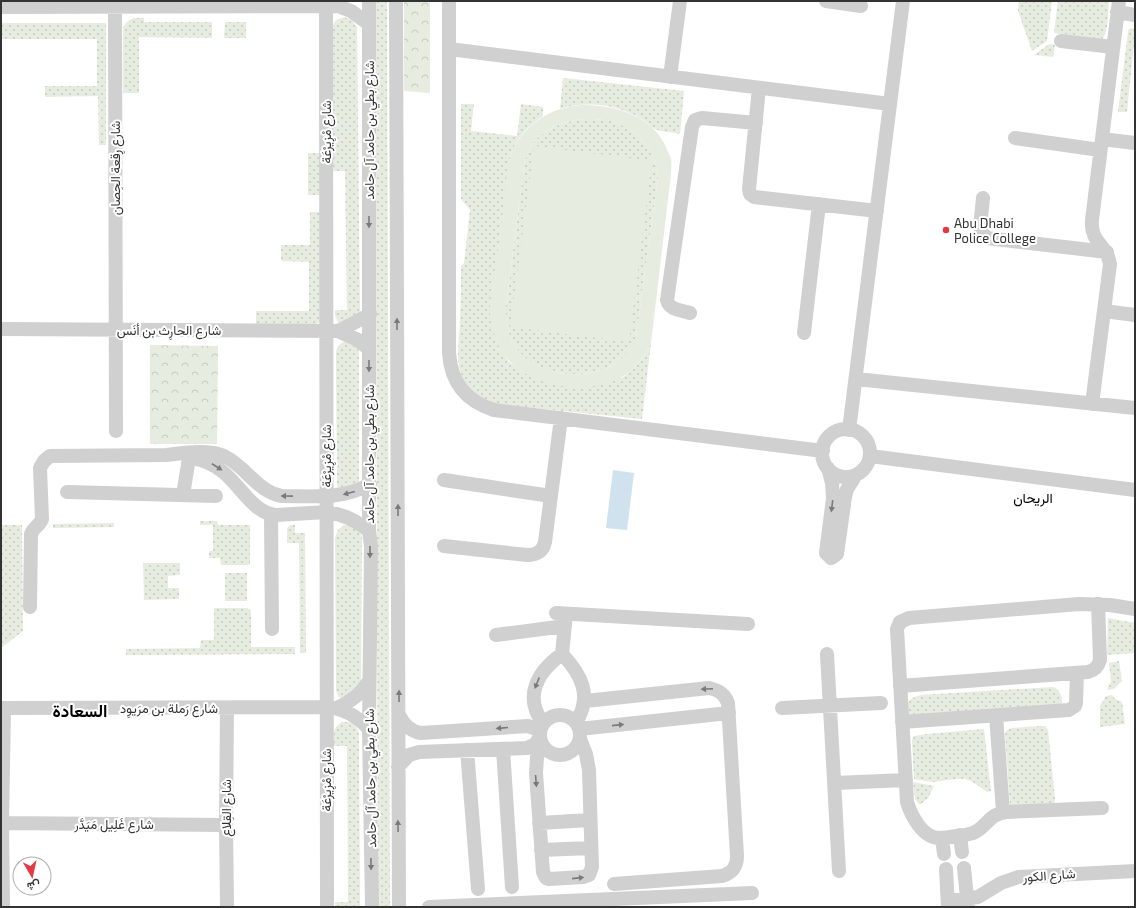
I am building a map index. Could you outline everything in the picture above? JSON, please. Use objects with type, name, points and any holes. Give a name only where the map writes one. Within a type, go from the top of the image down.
[{"type":"street","name":"شارع بطي بن حامد آل حامد","points":[[369,1],[369,729],[372,907]]},
{"type":"street","name":"شارع بطي بن حامد آل حامد","points":[[396,1],[399,907]]},
{"type":"street","points":[[449,1],[449,353],[451,369],[462,391],[477,403],[494,410],[823,451]]},
{"type":"street","points":[[670,77],[680,1]]},
{"type":"street","points":[[826,1],[861,6]]},
{"type":"street","points":[[849,430],[903,1]]},
{"type":"street","points":[[1,7],[338,4],[369,24]]},
{"type":"street","name":"شارع مْزِيرْعَة","points":[[327,907],[332,707],[326,496],[332,330],[338,4]]},
{"type":"street","name":"شارع رِقعة الحِصان","points":[[115,7],[116,431]]},
{"type":"street","points":[[1092,404],[1110,264],[1107,252],[1096,240],[1091,225],[1118,7],[1135,16]]},
{"type":"street","points":[[1061,41],[1113,47]]},
{"type":"street","points":[[449,49],[890,104]]},
{"type":"street","points":[[759,88],[749,189],[750,194],[754,197],[877,211]]},
{"type":"street","points":[[690,312],[673,309],[667,300],[692,126],[695,120],[702,118],[756,123]]},
{"type":"street","points":[[1015,138],[1101,144],[1135,143]]},
{"type":"street","points":[[983,198],[981,231],[987,238],[1107,252]]},
{"type":"street","points":[[804,333],[820,204]]},
{"type":"street","points":[[1104,311],[1135,315]]},
{"type":"street","name":"شارع الحارِث بن أنَس","points":[[1,329],[332,330],[354,323],[370,314]]},
{"type":"street","name":"شارع الحارِث بن أنَس","points":[[332,330],[358,340],[369,349]]},
{"type":"street","points":[[856,379],[1135,408]]},
{"type":"street","points":[[444,546],[527,555],[536,554],[539,552],[544,546],[561,418]]},
{"type":"street","points":[[828,468],[832,483],[833,498],[826,553],[831,558],[837,554],[845,497],[851,482],[865,467],[870,456],[870,450],[865,439],[855,431],[849,430],[837,432],[832,435],[824,445],[824,463],[832,472],[843,477],[856,475]]},
{"type":"street","points":[[30,607],[31,534],[42,519],[40,468],[44,461],[50,456],[218,454],[231,460],[268,491],[282,496],[326,496],[349,494],[370,484]]},
{"type":"street","points":[[166,455],[209,462],[220,469],[266,513],[327,512],[350,518],[369,531]]},
{"type":"street","points":[[870,456],[1135,490]]},
{"type":"street","points":[[183,495],[189,458]]},
{"type":"street","points":[[444,480],[551,496]]},
{"type":"street","points":[[268,491],[266,513],[272,629]]},
{"type":"street","points":[[67,492],[216,496]]},
{"type":"street","points":[[1102,808],[1003,812],[990,818],[974,833],[942,838],[936,838],[930,835],[914,819],[907,802],[896,629],[900,622],[904,619],[1079,604],[1098,604],[1135,609]]},
{"type":"street","points":[[900,686],[1092,671],[1098,665],[1100,660],[1098,604]]},
{"type":"street","points":[[496,635],[562,618],[748,624]]},
{"type":"street","points":[[562,618],[562,654],[574,668],[583,684],[585,693],[585,701],[578,730],[577,745],[568,754],[562,755],[549,752],[544,748],[535,708],[534,691],[540,675],[562,654]]},
{"type":"street","points":[[827,654],[839,871]]},
{"type":"street","points":[[902,722],[1069,710],[1074,706],[1077,699],[1077,673]]},
{"type":"street","name":"شارع رَملة بن مرَيوِد","points":[[2,708],[332,707],[352,700],[370,681]]},
{"type":"street","points":[[585,701],[709,688],[723,694],[728,703],[738,856],[736,866],[730,873],[722,876],[614,884]]},
{"type":"street","points":[[782,708],[881,703]]},
{"type":"street","name":"شارع رَملة بن مرَيوِد","points":[[332,707],[358,718],[369,729]]},
{"type":"street","points":[[2,708],[3,907]]},
{"type":"street","name":"شارع القِلاع","points":[[227,708],[227,907]]},
{"type":"street","points":[[520,726],[535,708]]},
{"type":"street","points":[[398,767],[405,758],[419,752],[530,747],[536,744],[541,733],[552,716],[562,714],[572,718],[578,730],[588,762],[592,867],[589,875],[583,877],[553,880],[544,875],[539,823],[536,765],[541,733]]},
{"type":"street","points":[[578,730],[729,714]]},
{"type":"street","points":[[399,715],[401,721],[410,729],[421,734],[520,726],[528,726],[541,733]]},
{"type":"street","points":[[996,715],[1003,812]]},
{"type":"street","points":[[503,748],[512,887]]},
{"type":"street","points":[[467,750],[478,889]]},
{"type":"street","points":[[835,784],[906,780]]},
{"type":"street","points":[[539,823],[590,820]]},
{"type":"street","name":"شارع غَلِيل مَيَدَّر","points":[[2,823],[226,825]]},
{"type":"street","points":[[960,835],[962,852]]},
{"type":"street","points":[[942,838],[944,854]]},
{"type":"street","points":[[541,850],[591,848]]},
{"type":"street","points":[[964,868],[968,903]]},
{"type":"street","name":"شارع الكور","points":[[946,869],[948,904],[968,903],[1001,883],[1018,877],[1135,870]]},
{"type":"street","points":[[429,907],[752,893]]},
{"type":"green space","points":[[375,1],[387,1],[390,907],[378,907]]},
{"type":"green space","points":[[404,1],[430,1],[430,93],[404,91]]},
{"type":"green space","points":[[1019,1],[1052,1],[1047,41],[1032,51],[1018,11]]},
{"type":"green space","points":[[1058,1],[1109,1],[1107,27],[1102,39],[1054,33]]},
{"type":"green space","points":[[344,17],[352,20],[357,27],[360,313],[341,324],[336,318],[335,310],[347,310],[345,171],[333,171],[332,27],[336,20]]},
{"type":"green space","points":[[134,18],[144,18],[144,22],[212,22],[212,38],[139,37],[139,93],[123,93],[123,27],[128,21]]},
{"type":"green space","points":[[225,22],[246,22],[246,38],[224,38]]},
{"type":"green space","points":[[1,23],[106,23],[106,145],[99,145],[98,96],[45,97],[45,86],[97,86],[97,39],[1,39]]},
{"type":"green space","points":[[1132,28],[1135,30],[1135,34],[1127,112],[1118,112],[1128,32],[1129,29]]},
{"type":"green space","points":[[1049,44],[1055,45],[1053,57],[1034,55]]},
{"type":"green space","points":[[563,78],[684,91],[680,134],[652,128],[637,116],[616,108],[582,105],[560,109]]},
{"type":"green space","points":[[461,104],[474,104],[471,131],[517,136],[521,104],[543,107],[543,116],[518,139],[510,158],[490,314],[496,340],[500,348],[509,362],[530,376],[622,378],[639,363],[651,343],[642,419],[493,404],[475,394],[466,385],[462,377],[458,361],[461,305],[461,266],[464,263],[470,210],[461,199]]},
{"type":"green space","points":[[594,105],[606,107],[641,119],[659,136],[671,158],[671,174],[651,343],[639,363],[627,374],[606,384],[588,387],[569,387],[550,384],[517,368],[505,355],[496,340],[490,316],[491,294],[509,161],[512,151],[524,132],[532,125],[549,113],[570,107]],"holes":[[[584,119],[615,122],[635,133],[647,146],[651,153],[655,162],[658,179],[636,337],[628,352],[616,363],[603,370],[572,374],[541,368],[528,360],[517,350],[508,329],[506,306],[524,166],[527,155],[538,138],[545,132],[563,123]]]},
{"type":"green space","points":[[584,119],[611,121],[635,133],[647,146],[651,153],[655,162],[658,179],[636,337],[625,355],[616,363],[603,370],[572,374],[541,368],[528,360],[517,350],[508,329],[506,306],[524,166],[527,155],[538,138],[545,132],[563,123]]},
{"type":"green space","points":[[534,146],[652,161],[629,342],[510,327]]},
{"type":"green space","points":[[308,153],[321,153],[321,195],[308,195]]},
{"type":"green space","points":[[310,212],[322,212],[322,320],[315,325],[256,325],[256,311],[309,311],[309,262],[281,261],[281,245],[310,245]]},
{"type":"green space","points":[[348,341],[358,348],[359,351],[359,483],[339,489],[337,485],[336,354],[339,345]]},
{"type":"green space","points":[[150,345],[218,346],[217,444],[150,444]]},
{"type":"green space","points":[[200,521],[217,521],[218,525],[250,525],[250,565],[221,565],[220,558],[209,558],[209,551],[213,551],[213,525],[200,525]]},
{"type":"green space","points":[[114,523],[114,527],[53,528],[53,524]]},
{"type":"green space","points":[[1,525],[22,525],[23,631],[1,648]]},
{"type":"green space","points":[[290,525],[295,525],[295,533],[305,533],[306,653],[300,653],[299,543],[287,543],[287,528]]},
{"type":"green space","points":[[344,525],[349,525],[359,530],[362,538],[361,690],[342,699],[338,696],[336,690],[335,538],[338,530]]},
{"type":"green space","points":[[143,563],[180,563],[180,575],[168,576],[168,588],[179,588],[179,599],[144,600]]},
{"type":"green space","points":[[225,573],[247,573],[247,601],[225,601]]},
{"type":"green space","points":[[214,608],[247,608],[251,611],[251,647],[295,647],[295,654],[126,655],[126,649],[200,648],[201,640],[214,640]]},
{"type":"green space","points":[[1108,618],[1135,623],[1135,653],[1107,655]]},
{"type":"green space","points":[[1119,661],[1122,681],[1114,689],[1107,690],[1111,681],[1109,663]]},
{"type":"green space","points":[[1056,688],[1061,694],[1062,701],[1060,706],[909,715],[909,702],[913,698],[921,695]]},
{"type":"green space","points":[[1112,695],[1115,699],[1122,702],[1125,724],[1100,727],[1100,706],[1106,696]]},
{"type":"green space","points":[[342,722],[354,724],[359,735],[360,907],[335,907],[335,902],[348,902],[347,746],[333,746],[333,736],[336,727]]},
{"type":"green space","points":[[1045,726],[1048,730],[1055,799],[1054,803],[1010,806],[1005,734],[1007,730],[1012,728]]},
{"type":"green space","points":[[984,729],[991,791],[987,792],[973,782],[965,779],[933,782],[914,779],[912,740],[914,736]]},
{"type":"green space","points":[[913,782],[934,786],[928,798],[921,804],[919,804],[915,799]]},
{"type":"water","points":[[613,470],[634,473],[627,530],[606,528]]},
{"type":"place","name":"Abu Dhabi Police College","points":[[946,230]]},
{"type":"district","name":"الريحان","points":[[1033,497]]},
{"type":"district","name":"السعادة","points":[[80,710]]}]
